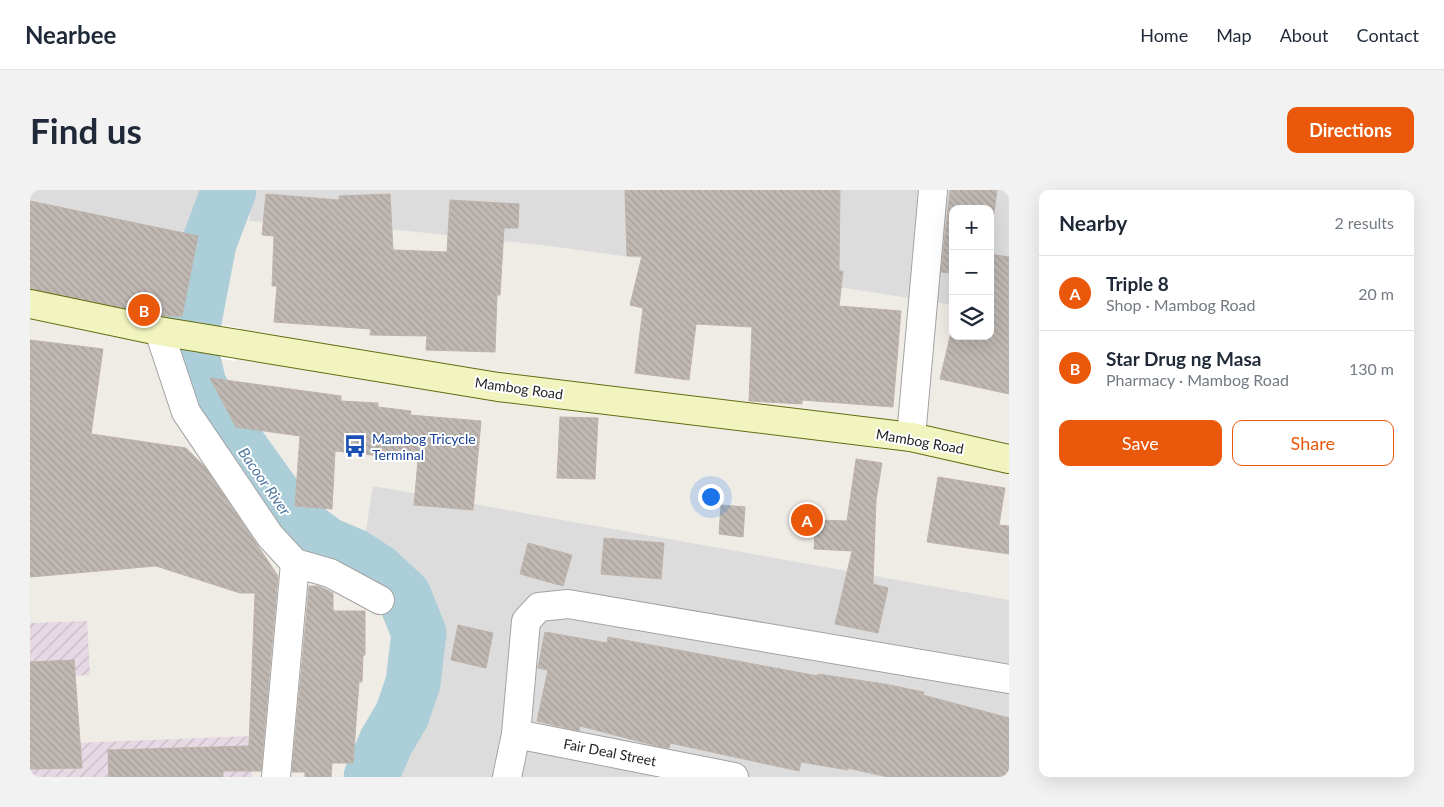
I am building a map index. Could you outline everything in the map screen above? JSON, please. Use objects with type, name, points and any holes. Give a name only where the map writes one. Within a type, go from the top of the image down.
[{"type":"main road","name":"Mambog Road","points":[[30,304],[171,333],[498,387],[911,437],[1009,459]]},
{"type":"street","points":[[911,437],[933,190]]},
{"type":"street","points":[[171,333],[186,412],[270,536],[295,563],[330,573],[380,600]]},
{"type":"street","points":[[276,777],[295,563]]},
{"type":"street","points":[[507,777],[516,734],[526,621],[539,607],[568,604],[1009,679]]},
{"type":"street","name":"Fair Deal Street","points":[[516,734],[666,770],[734,777]]},
{"type":"shaded area","points":[[30,190],[219,190],[199,241],[179,329],[30,296]]},
{"type":"shaded area","points":[[252,190],[1009,190],[1009,316],[994,313],[994,205],[949,205],[949,304],[755,274],[542,245],[389,229],[249,221]]},
{"type":"shaded area","points":[[373,486],[1009,600],[1009,777],[385,777],[418,707],[427,644],[421,609],[390,570],[363,548]]},
{"type":"shaded area","points":[[87,621],[90,675],[73,676],[75,743],[252,736],[252,777],[30,777],[30,623]]},
{"type":"pier","points":[[184,320],[240,328],[235,361],[180,353]]},
{"type":"building","points":[[625,190],[840,190],[839,271],[843,271],[839,306],[901,311],[893,407],[802,400],[802,404],[749,401],[752,327],[696,324],[689,380],[635,373],[643,308],[630,305],[642,256],[627,256]]},
{"type":"building","points":[[950,190],[997,190],[994,213],[994,205],[949,205],[949,273],[941,272]]},
{"type":"building","points":[[266,194],[339,200],[339,196],[390,194],[393,250],[447,252],[450,200],[519,204],[518,228],[504,228],[500,295],[497,295],[495,352],[426,350],[427,336],[370,335],[371,329],[274,322],[277,286],[272,286],[274,236],[262,235]]},
{"type":"building","points":[[30,201],[198,236],[182,316],[162,316],[30,289]]},
{"type":"building","points":[[994,255],[1009,257],[1009,394],[940,379],[949,340],[994,340]]},
{"type":"building","points":[[30,340],[103,349],[91,434],[186,448],[205,467],[278,576],[261,771],[223,771],[223,777],[109,777],[108,750],[249,746],[255,593],[240,593],[156,566],[30,577]]},
{"type":"building","points":[[210,378],[341,396],[341,401],[378,403],[378,407],[411,411],[410,415],[481,421],[473,510],[414,505],[418,460],[335,451],[332,509],[295,506],[300,436],[236,427]]},
{"type":"building","points":[[560,417],[598,418],[595,479],[557,478]]},
{"type":"building","points":[[856,459],[882,463],[876,500],[873,584],[888,588],[878,633],[835,624],[852,551],[814,549],[816,520],[847,521]]},
{"type":"building","points":[[938,477],[1005,488],[999,525],[1009,526],[1009,554],[927,542]]},
{"type":"building","points":[[721,505],[745,507],[743,537],[719,534]]},
{"type":"building","points":[[604,538],[664,543],[661,579],[601,574]]},
{"type":"building","points":[[528,543],[572,555],[563,586],[520,574]]},
{"type":"building","points":[[309,586],[319,586],[333,593],[333,611],[365,611],[365,655],[363,655],[362,682],[359,682],[353,763],[332,763],[331,777],[305,777],[305,772],[292,772]]},
{"type":"building","points":[[458,625],[493,633],[486,668],[451,660]]},
{"type":"building","points":[[545,632],[607,643],[608,637],[818,676],[818,674],[884,684],[924,692],[923,695],[1009,718],[1009,777],[888,777],[848,768],[848,770],[801,762],[799,771],[670,743],[669,748],[661,747],[580,726],[579,731],[537,721],[548,670],[538,668]]},
{"type":"building","points":[[74,660],[82,768],[30,769],[30,662]]},
{"type":"waterway","name":"Bacoor River","points":[[229,190],[209,243],[192,332],[193,359],[199,385],[214,411],[290,517],[326,544],[352,555],[377,571],[404,596],[419,633],[413,683],[402,715],[386,742],[371,777]]},
{"type":"place","name":"Star Drug ng Masa","points":[[144,310]]},
{"type":"place","name":"Mambog Tricycle Terminal","points":[[355,446]]},
{"type":"place","name":"Triple 8","points":[[807,520]]}]
